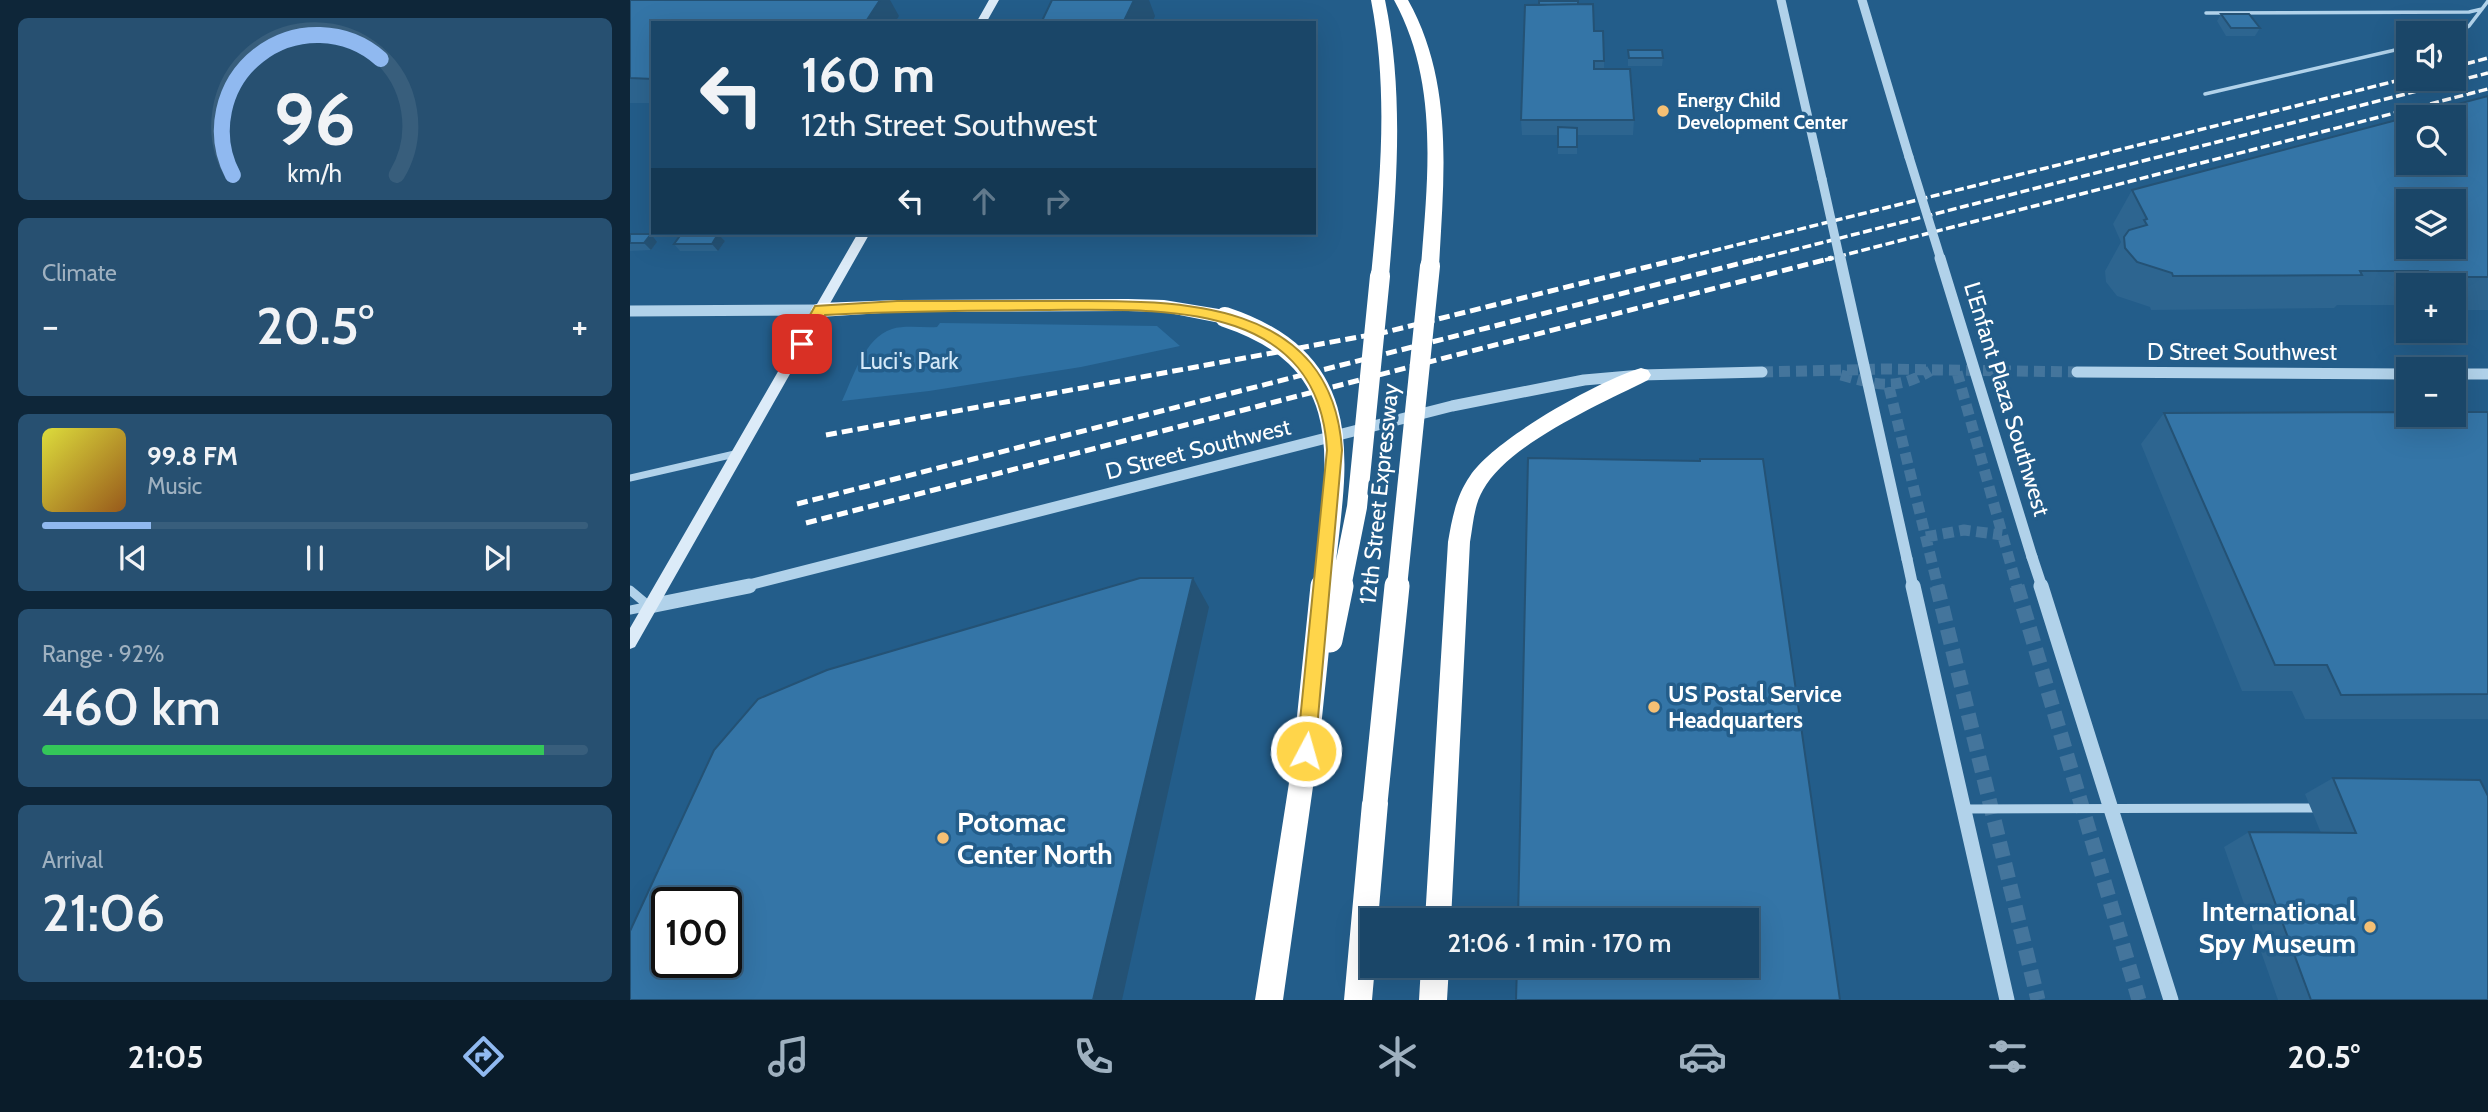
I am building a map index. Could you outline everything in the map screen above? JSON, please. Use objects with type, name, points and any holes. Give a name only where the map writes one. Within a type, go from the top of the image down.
[{"type":"highway","points":[[1306,751],[1357,507],[1380,276],[1393,93],[1387,42],[1378,0]]},
{"type":"highway","name":"12th Street Expressway","points":[[1358,1000],[1375,803],[1430,266],[1436,175],[1433,109],[1422,50],[1412,15],[1401,0]]},
{"type":"highway","points":[[820,310],[897,306],[1164,306],[1225,317],[1255,327],[1297,355],[1319,384],[1333,423],[1335,472],[1306,751],[1269,1000]]},
{"type":"highway","points":[[1439,908],[1459,542],[1469,497],[1480,477],[1518,443],[1570,412],[1642,375]]},
{"type":"highway","points":[[1433,1000],[1434,978]]},
{"type":"main road","points":[[982,21],[994,0]]},
{"type":"main road","points":[[630,642],[863,235]]},
{"type":"street","points":[[1781,0],[2007,1000]]},
{"type":"street","name":"L'Enfant Plaza Southwest","points":[[1862,0],[2110,810],[2171,1000]]},
{"type":"street","points":[[630,311],[820,310]]},
{"type":"street","name":"D Street Southwest","points":[[650,607],[747,586],[1452,406],[1584,380],[1642,375],[1762,372]]},
{"type":"street","name":"D Street Southwest","points":[[2077,372],[2396,374]]},
{"type":"street","points":[[2466,374],[2488,374]]},
{"type":"street","points":[[630,478],[740,453]]},
{"type":"street","points":[[630,590],[650,607]]},
{"type":"street","points":[[630,610],[650,607]]},
{"type":"street","points":[[1963,809],[2331,808]]},
{"type":"lane","points":[[2466,28],[2488,1]]},
{"type":"lane","points":[[2206,13],[2469,12],[2482,9]]},
{"type":"lane","points":[[2205,94],[2396,50]]},
{"type":"green space","name":"Luci's Park","points":[[940,323],[1157,326],[1180,346],[1081,367],[929,391],[842,401],[861,360],[882,334],[897,328],[937,327]]},
{"type":"building","points":[[630,0],[880,0],[866,21],[651,21],[651,79],[630,78]]},
{"type":"building","points":[[1052,0],[1134,0],[1124,21],[1042,21]]},
{"type":"building","points":[[1539,1],[1578,1],[1578,4],[1539,5]]},
{"type":"building","points":[[1593,4],[1594,31],[1603,31],[1604,61],[1594,61],[1594,69],[1630,69],[1634,120],[1521,120],[1525,5]]},
{"type":"building","points":[[2221,14],[2249,14],[2260,28],[2231,28]]},
{"type":"building","points":[[1628,50],[1662,50],[1663,58],[1629,58]]},
{"type":"building","points":[[2488,96],[2488,277],[2466,277],[2466,273],[2428,271],[2360,271],[2362,275],[2173,276],[2172,273],[2137,262],[2125,248],[2124,237],[2129,230],[2147,225],[2144,220],[2147,219],[2132,190],[2396,120],[2396,175],[2466,175],[2466,105],[2454,105]]},
{"type":"building","points":[[1558,127],[1577,128],[1577,147],[1558,147]]},
{"type":"building","points":[[630,234],[651,234],[644,243],[630,243]]},
{"type":"building","points":[[681,235],[717,235],[712,244],[674,244]]},
{"type":"building","points":[[2396,412],[2396,427],[2466,427],[2466,412],[2488,412],[2488,694],[2341,695],[2327,665],[2275,665],[2164,413]]},
{"type":"building","name":"US Postal Service Headquarters","points":[[1528,458],[1700,461],[1763,459],[1840,1000],[1516,1000],[1517,978],[1759,978],[1759,908],[1518,908]]},
{"type":"building","name":"Potomac Center North","points":[[1140,578],[1193,578],[1093,1000],[630,1000],[630,931],[714,750],[758,699],[827,670]]},
{"type":"building","name":"International Spy Museum","points":[[2333,778],[2480,780],[2488,796],[2488,1000],[2311,1000],[2249,832],[2356,833]]},
{"type":"tunnel","points":[[1762,372],[1885,369],[2077,372]]},
{"type":"tunnel","points":[[1841,375],[1876,383],[1896,384],[1930,371]]},
{"type":"tunnel","points":[[1957,372],[2017,587]]},
{"type":"tunnel","points":[[1889,387],[1938,587]]},
{"type":"tunnel","points":[[1926,537],[1964,530],[2002,535]]},
{"type":"tunnel","points":[[1937,586],[2038,1000]]},
{"type":"tunnel","points":[[2017,586],[2139,1000]]},
{"type":"railway","points":[[2466,64],[2488,58]]},
{"type":"railway","points":[[1754,260],[2488,73]]},
{"type":"railway","points":[[1676,260],[2396,81]]},
{"type":"railway","points":[[1825,260],[2488,89]]},
{"type":"railway","points":[[826,435],[1386,332],[1683,258]]},
{"type":"railway","points":[[797,504],[1761,258]]},
{"type":"railway","points":[[806,523],[1832,258]]},
{"type":"place","name":"Energy Child Development Center","points":[[1663,111]]},
{"type":"place","name":"US Postal Service Headquarters","points":[[1654,707]]},
{"type":"place","name":"Potomac Center North","points":[[943,838]]},
{"type":"place","name":"International Spy Museum","points":[[2370,927]]},
{"type":"route","points":[[802,344],[820,310],[897,306],[1128,305],[1164,306],[1225,317],[1255,327],[1277,339],[1297,355],[1319,384],[1327,403],[1333,423],[1335,450],[1335,472],[1306,751]]}]
